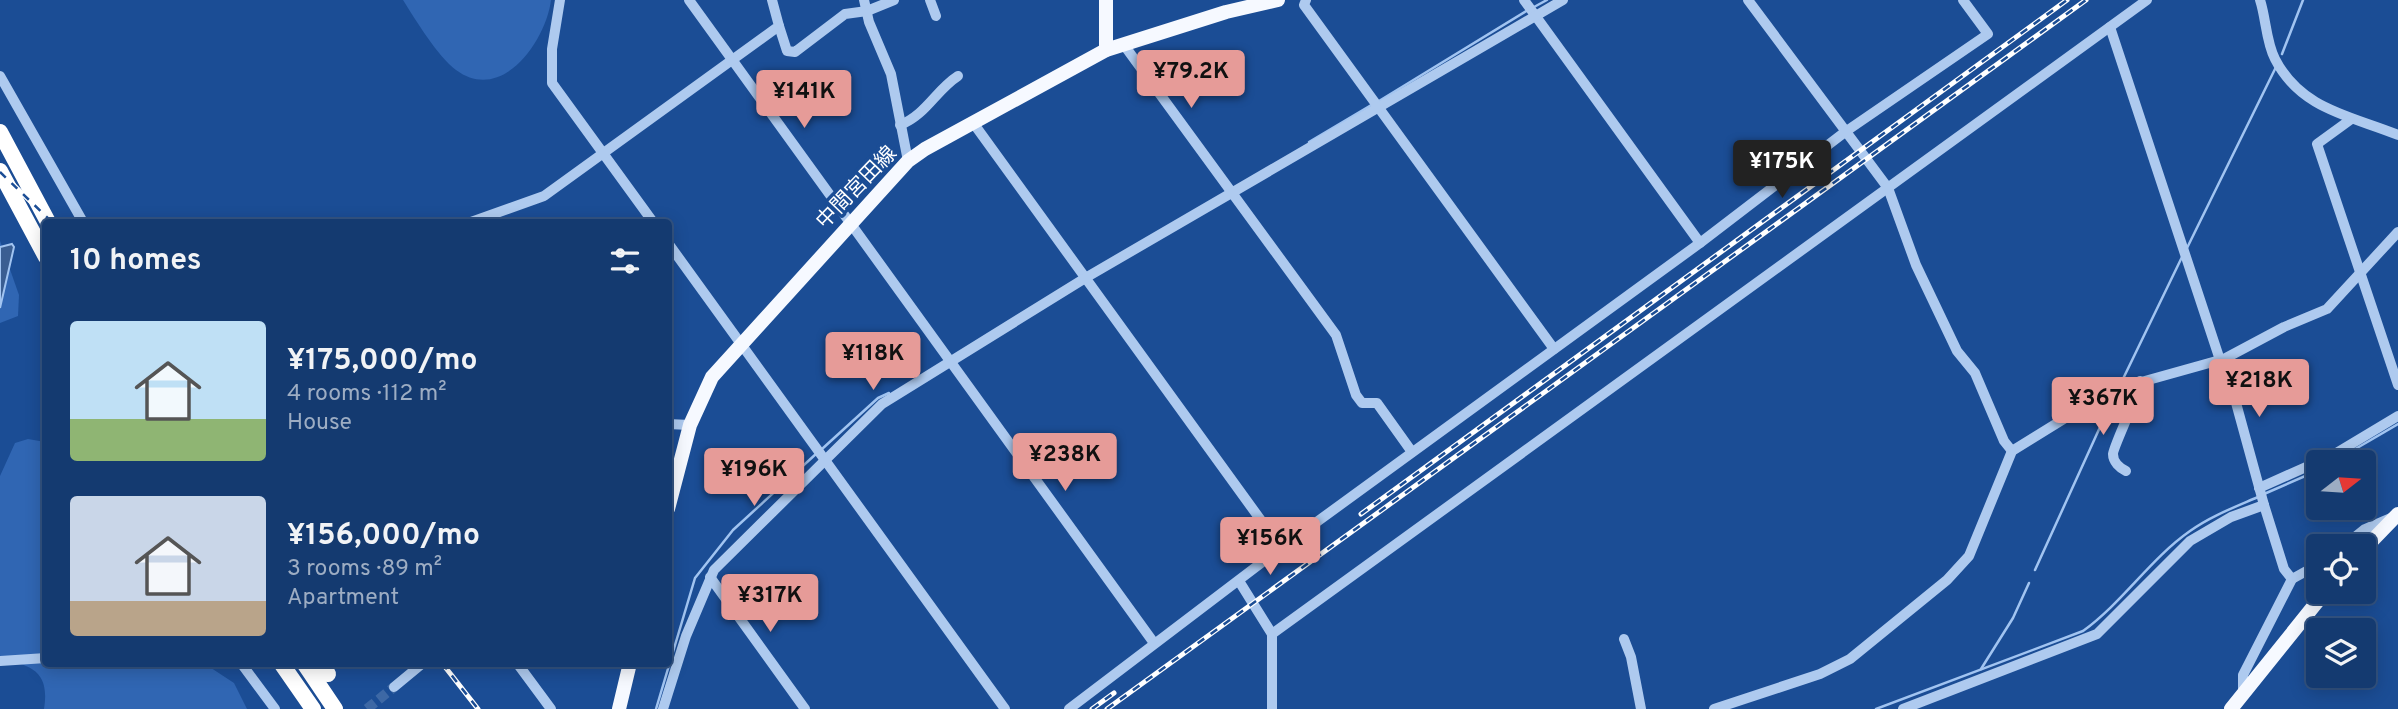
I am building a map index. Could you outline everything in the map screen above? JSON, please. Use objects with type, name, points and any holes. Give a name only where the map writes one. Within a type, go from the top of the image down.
[{"type":"highway","points":[[0,132],[46,219]]},
{"type":"highway","points":[[0,171],[42,251]]},
{"type":"highway","points":[[284,667],[313,709]]},
{"type":"highway","points":[[307,667],[335,709]]},
{"type":"main road","points":[[1106,50],[1107,0]]},
{"type":"main road","name":"中間宮田線","points":[[672,494],[690,425],[712,377],[908,161],[925,149],[1106,50],[1226,12],[1278,0]]},
{"type":"main road","points":[[2376,537],[2397,515]]},
{"type":"main road","points":[[2231,709],[2315,604]]},
{"type":"main road","points":[[619,709],[629,667]]},
{"type":"street","points":[[560,0],[552,49],[552,83],[651,219]]},
{"type":"street","points":[[689,0],[1154,643]]},
{"type":"street","points":[[772,0],[787,51],[795,52],[845,14],[865,6],[894,0]]},
{"type":"street","points":[[930,0],[936,16]]},
{"type":"street","points":[[1306,0],[1304,5],[1554,349]]},
{"type":"street","points":[[1524,0],[1700,243]]},
{"type":"street","points":[[663,709],[686,636],[710,577],[824,459],[882,404],[1087,277],[1563,0]]},
{"type":"street","points":[[1748,0],[1888,188],[1916,265],[1957,351],[1975,373],[2004,441],[2012,451]]},
{"type":"street","points":[[1069,709],[1281,548],[1700,243],[1845,132],[1988,34],[1963,0]]},
{"type":"street","points":[[1272,634],[2147,0]]},
{"type":"street","points":[[2260,0],[2275,58],[2296,85],[2313,101],[2350,120],[2367,122],[2398,135]]},
{"type":"street","points":[[865,6],[891,74],[908,161]]},
{"type":"street","points":[[479,219],[544,196],[731,57],[779,26]]},
{"type":"street","points":[[2110,27],[2222,360],[2284,569],[2292,579]]},
{"type":"street","points":[[1124,45],[1336,335],[1356,395],[1362,403],[1377,403],[1412,452]]},
{"type":"street","points":[[0,76],[81,219]]},
{"type":"street","points":[[900,125],[920,114],[944,85],[958,76]]},
{"type":"street","points":[[2350,120],[2317,144],[2398,385]]},
{"type":"street","points":[[974,124],[1281,548]]},
{"type":"street","points":[[1714,709],[1820,674],[1850,659],[1947,580],[1969,556],[2012,451],[2109,391],[2222,360],[2284,327],[2327,309],[2398,232]]},
{"type":"street","points":[[672,249],[1005,709]]},
{"type":"street","points":[[2126,471],[2115,461],[2113,451],[2137,400],[2140,381]]},
{"type":"street","points":[[2259,488],[2333,455],[2398,416]]},
{"type":"street","points":[[672,424],[690,425]]},
{"type":"street","points":[[1903,709],[2096,634],[2190,541],[2221,522],[2264,504]]},
{"type":"street","points":[[2359,534],[2397,515]]},
{"type":"street","points":[[2243,694],[2243,675],[2292,579],[2306,571]]},
{"type":"street","points":[[710,577],[805,709]]},
{"type":"street","points":[[1239,581],[1263,615],[1272,634],[1272,709]]},
{"type":"street","points":[[1624,639],[1631,657],[1640,709]]},
{"type":"street","points":[[0,661],[42,658]]},
{"type":"street","points":[[244,667],[275,709]]},
{"type":"street","points":[[394,687],[418,667]]},
{"type":"street","points":[[520,667],[551,709]]},
{"type":"shaded area","points":[[403,0],[551,0],[541,33],[531,49],[505,74],[490,79],[473,78],[449,64],[427,37]]},
{"type":"shaded area","points":[[0,241],[19,295],[18,316],[0,323]]},
{"type":"shaded area","points":[[12,244],[14,247],[0,308],[0,247]]},
{"type":"shaded area","points":[[28,439],[42,441],[42,667],[210,667],[234,683],[247,709],[44,709],[44,686],[36,672],[0,658],[0,476],[15,443]]},
{"type":"waterway","points":[[1534,7],[1547,0]]},
{"type":"waterway","points":[[2282,54],[2303,0]]},
{"type":"waterway","points":[[1379,101],[1528,10]]},
{"type":"waterway","points":[[2187,248],[2276,67]]},
{"type":"waterway","points":[[1309,142],[1373,104]]},
{"type":"waterway","points":[[2121,383],[2182,257]]},
{"type":"waterway","points":[[2035,570],[2116,392]]},
{"type":"waterway","points":[[822,449],[878,398],[889,393]]},
{"type":"waterway","points":[[2354,450],[2398,424]]},
{"type":"waterway","points":[[672,655],[695,578],[733,530],[817,453]]},
{"type":"waterway","points":[[2264,494],[2306,476]]},
{"type":"waterway","points":[[1876,709],[2083,631],[2111,607],[2162,554],[2190,531],[2215,516],[2258,497]]},
{"type":"waterway","points":[[1981,669],[2013,618],[2029,583]]},
{"type":"waterway","points":[[656,709],[669,667]]},
{"type":"tunnel","points":[[367,709],[394,687]]},
{"type":"railway","points":[[1361,514],[2067,0]]},
{"type":"railway","points":[[1107,709],[2086,0]]},
{"type":"railway","points":[[0,172],[49,219]]},
{"type":"railway","points":[[445,667],[478,709]]},
{"type":"railway","points":[[1092,709],[1114,693]]}]
